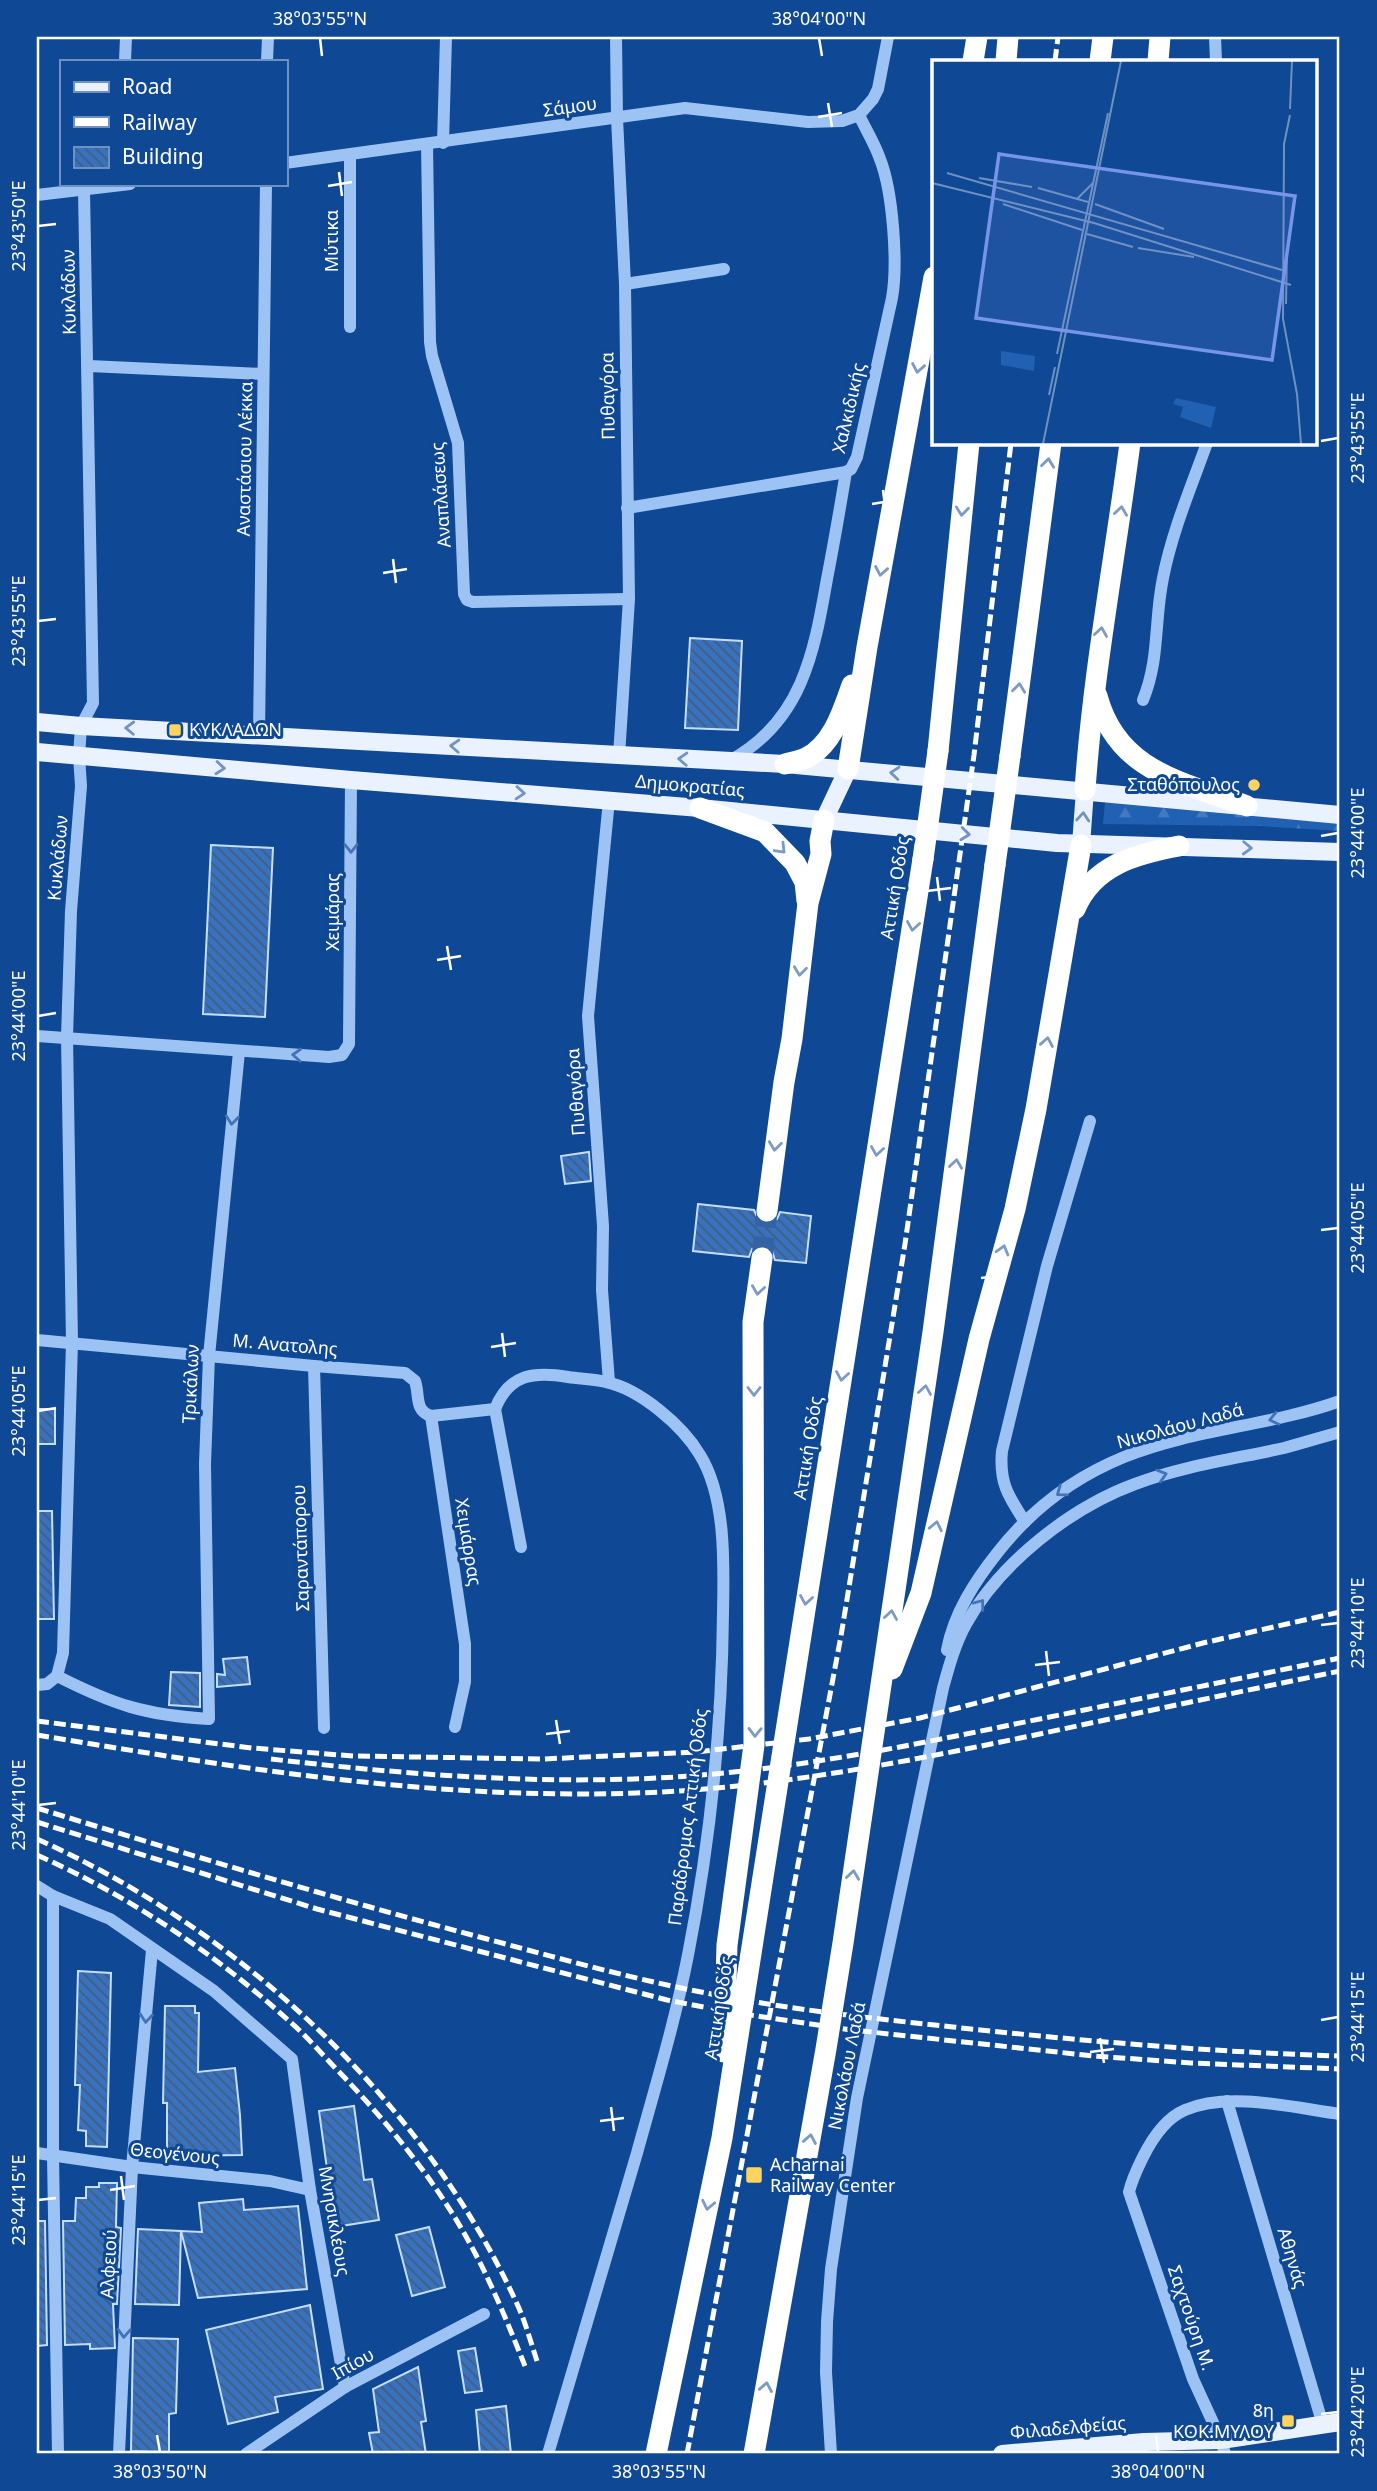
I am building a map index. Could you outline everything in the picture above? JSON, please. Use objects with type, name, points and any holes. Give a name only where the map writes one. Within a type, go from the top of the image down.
[{"type":"highway","points":[[972,60],[977,37]]},
{"type":"highway","points":[[1006,60],[1008,37]]},
{"type":"highway","points":[[1100,60],[1103,37]]},
{"type":"highway","points":[[1158,60],[1160,37]]},
{"type":"highway","points":[[848,769],[867,647],[932,288]]},
{"type":"highway","name":"Αττική Οδός","points":[[656,2454],[722,2138],[923,859],[938,751],[969,444]]},
{"type":"highway","points":[[754,2454],[826,2049],[935,1319],[1051,444]]},
{"type":"highway","points":[[1085,790],[1094,687],[1130,444]]},
{"type":"highway","points":[[785,764],[806,758],[815,752],[837,723],[867,647]]},
{"type":"highway","points":[[1094,687],[1101,713],[1112,734],[1129,753],[1166,776],[1247,806]]},
{"type":"highway","points":[[701,808],[765,832],[794,863],[805,882],[808,903]]},
{"type":"highway","points":[[767,1211],[808,903],[821,854],[820,841],[824,820]]},
{"type":"highway","points":[[877,1706],[921,1593],[979,1339],[1015,1209],[1081,845]]},
{"type":"highway","points":[[1066,934],[1078,903],[1089,886],[1107,869],[1143,853],[1179,846]]},
{"type":"highway","points":[[722,2138],[727,1945],[754,1745],[753,1322],[762,1258]]},
{"type":"main road","name":"Δημοκρατίας","points":[[37,722],[785,764],[1340,815]]},
{"type":"main road","name":"Δημοκρατίας","points":[[37,752],[701,808],[1081,845],[1340,852]]},
{"type":"main road","points":[[824,820],[848,769]]},
{"type":"main road","points":[[1081,845],[1085,790]]},
{"type":"main road","name":"Φιλαδελφείας","points":[[1170,2454],[1223,2447],[1332,2423]]},
{"type":"main road","name":"Φιλαδελφείας","points":[[1002,2454],[1144,2442],[1223,2447]]},
{"type":"street","points":[[125,60],[126,37]]},
{"type":"street","points":[[267,60],[268,37]]},
{"type":"street","points":[[443,143],[446,37]]},
{"type":"street","name":"Πυθαγόρα","points":[[617,37],[617,118],[625,284],[629,599],[619,756]]},
{"type":"street","points":[[859,115],[866,109],[878,89],[888,37]]},
{"type":"street","points":[[1215,37],[1216,60]]},
{"type":"street","name":"Σάμου","points":[[287,163],[692,108],[808,122],[842,121],[859,115]]},
{"type":"street","name":"Χαλκιδικής","points":[[728,762],[747,751],[773,728],[806,674],[817,639],[846,472],[858,457],[895,282],[895,250],[885,175],[859,115]]},
{"type":"street","name":"Αναπλάσεως","points":[[427,144],[430,342],[458,443],[464,594],[467,600],[473,602],[629,599]]},
{"type":"street","name":"Μύτικα","points":[[350,155],[350,327]]},
{"type":"street","points":[[37,195],[111,186]]},
{"type":"street","name":"Αναστάσιου Λέκκα","points":[[259,735],[266,186]]},
{"type":"street","name":"Κυκλάδων","points":[[57,1676],[63,1653],[72,1342],[67,1037],[71,911],[81,786],[81,726],[93,703],[85,190]]},
{"type":"street","points":[[625,284],[724,269]]},
{"type":"street","points":[[89,366],[263,374]]},
{"type":"street","points":[[1143,701],[1154,668],[1163,577],[1206,444]]},
{"type":"street","points":[[627,508],[846,472]]},
{"type":"street","name":"Χειμάρας","points":[[239,1052],[329,1057],[342,1055],[349,1044],[351,780]]},
{"type":"street","name":"Πυθαγόρα","points":[[609,800],[588,1016],[603,1226],[602,1290],[609,1382]]},
{"type":"street","points":[[37,1036],[239,1052]]},
{"type":"street","name":"Τρικάλων","points":[[57,1676],[94,1695],[142,1712],[209,1719],[205,1464],[209,1356],[239,1052]]},
{"type":"street","points":[[1025,1522],[1009,1498],[1002,1481],[1002,1451],[1047,1266],[1090,1121]]},
{"type":"street","name":"Μ. Ανατολης","points":[[37,1340],[405,1373]]},
{"type":"street","name":"Σαραντάπορου","points":[[314,1366],[324,1728]]},
{"type":"street","name":"Χειμάρρας","points":[[405,1373],[415,1381],[421,1411],[431,1416],[465,1644],[465,1682],[455,1727]]},
{"type":"street","name":"Παράδρομος Αττική Οδός","points":[[495,1409],[506,1389],[524,1377],[550,1374],[609,1382],[634,1394],[673,1422],[701,1455],[710,1474],[719,1516],[723,1560],[723,1645],[707,1837],[684,1970],[637,2153],[548,2454]]},
{"type":"street","name":"Νικολάου Λαδά","points":[[831,2454],[827,2322],[831,2269],[847,2161],[857,2098],[943,1688],[950,1639],[966,1598],[982,1571],[1025,1522],[1059,1493],[1087,1475],[1126,1456],[1176,1441],[1280,1418],[1340,1401]]},
{"type":"street","points":[[431,1416],[495,1409],[522,1547]]},
{"type":"street","name":"Νικολάου Λαδά","points":[[943,1688],[957,1642],[978,1606],[1018,1559],[1043,1536],[1071,1516],[1134,1484],[1180,1470],[1287,1447],[1340,1432]]},
{"type":"street","points":[[37,1685],[47,1684],[57,1676]]},
{"type":"street","points":[[37,1886],[53,1896],[110,1919],[152,1950]]},
{"type":"street","points":[[53,1896],[53,2155],[58,2454]]},
{"type":"street","name":"Μνησικλέους","points":[[152,1950],[214,1991],[292,2059],[310,2190],[345,2387]]},
{"type":"street","name":"Αλφειού","points":[[118,2454],[132,2167],[152,1950]]},
{"type":"street","points":[[1227,2101],[1340,2114]]},
{"type":"street","name":"Σαχτούρη Μ.","points":[[1223,2447],[1193,2379],[1129,2192],[1151,2141],[1173,2117],[1187,2109],[1227,2101]]},
{"type":"street","name":"Αθηνάς","points":[[1227,2101],[1332,2423]]},
{"type":"street","name":"Θεογένους","points":[[37,2154],[270,2181],[310,2190]]},
{"type":"street","name":"Ιπίου","points":[[246,2454],[345,2387],[484,2314]]},
{"type":"green space","points":[[1105,802],[1340,820],[1340,831],[1260,826],[1103,824]]},
{"type":"building","points":[[690,638],[742,641],[738,730],[685,728]]},
{"type":"building","points":[[211,845],[273,848],[265,1017],[203,1014]]},
{"type":"building","points":[[589,1152],[591,1181],[565,1184],[561,1156]]},
{"type":"building","points":[[698,1204],[754,1210],[759,1221],[766,1224],[777,1219],[780,1212],[811,1216],[806,1263],[775,1260],[771,1248],[763,1245],[752,1249],[749,1257],[693,1251]]},
{"type":"building","points":[[37,1409],[55,1409],[55,1444],[37,1444]]},
{"type":"building","points":[[37,1511],[52,1511],[54,1619],[37,1619]]},
{"type":"building","points":[[247,1657],[250,1684],[217,1687],[217,1674],[225,1675],[223,1659]]},
{"type":"building","points":[[171,1672],[200,1673],[200,1707],[169,1705]]},
{"type":"building","points":[[78,1971],[111,1973],[107,2147],[86,2146],[86,2131],[78,2130],[80,2085],[75,2085]]},
{"type":"building","points":[[165,2006],[195,2006],[195,2013],[199,2013],[198,2072],[235,2068],[242,2155],[167,2156],[167,2103],[163,2103]]},
{"type":"building","points":[[354,2106],[364,2180],[372,2179],[379,2220],[335,2227],[319,2111]]},
{"type":"building","points":[[99,2183],[117,2183],[116,2227],[121,2228],[117,2304],[113,2304],[115,2348],[90,2349],[90,2344],[65,2345],[63,2221],[75,2221],[76,2198],[86,2198],[86,2187],[99,2187]]},
{"type":"building","points":[[243,2199],[244,2210],[298,2206],[307,2289],[198,2298],[181,2231],[202,2232],[199,2203]]},
{"type":"building","points":[[37,2221],[45,2221],[47,2345],[37,2346]]},
{"type":"building","points":[[429,2227],[445,2287],[412,2296],[396,2235]]},
{"type":"building","points":[[138,2229],[181,2231],[179,2305],[135,2304]]},
{"type":"building","points":[[310,2305],[323,2389],[275,2397],[278,2412],[228,2424],[206,2330]]},
{"type":"building","points":[[133,2338],[178,2339],[176,2413],[169,2414],[169,2452],[131,2451]]},
{"type":"building","points":[[475,2348],[482,2391],[465,2393],[458,2351]]},
{"type":"building","points":[[418,2367],[426,2421],[421,2422],[426,2454],[373,2454],[369,2433],[379,2432],[373,2389]]},
{"type":"building","points":[[506,2406],[511,2454],[480,2454],[476,2410]]},
{"type":"tunnel","points":[[762,1258],[767,1211]]},
{"type":"railway","points":[[1055,60],[1058,37]]},
{"type":"railway","points":[[687,2454],[841,1636],[905,1244],[974,755],[1011,444]]},
{"type":"railway","points":[[37,1721],[252,1748],[353,1756],[543,1759],[696,1752],[809,1739],[920,1718],[1203,1643],[1340,1612]]},
{"type":"railway","points":[[271,1759],[407,1773],[543,1780],[682,1777],[826,1760],[1340,1658]]},
{"type":"railway","points":[[37,1735],[335,1779],[484,1792],[636,1793],[737,1786],[837,1773],[1035,1735],[1340,1671]]},
{"type":"railway","points":[[37,1808],[430,1924],[620,1974],[732,1998],[858,2016],[1050,2037],[1194,2049],[1340,2056]]},
{"type":"railway","points":[[37,1822],[317,1909],[667,2000],[729,2012],[852,2030],[1094,2056],[1340,2069]]},
{"type":"railway","points":[[37,1839],[112,1877],[185,1922],[254,1973],[319,2030],[378,2093],[432,2160],[479,2231],[518,2306],[537,2361]]},
{"type":"railway","points":[[37,1855],[71,1871],[169,1927],[230,1971],[309,2040],[399,2139],[448,2207],[483,2269],[525,2366]]},
{"type":"place","name":"ΚΥΚΛΑΔΩΝ","points":[[175,730]]},
{"type":"place","name":"Σταθόπουλος","points":[[1254,785]]},
{"type":"place","name":"Acharnai Railway Center","points":[[754,2175]]},
{"type":"place","name":"8η ΚΟΚ.ΜΥΛΟΥ","points":[[1288,2421]]}]
